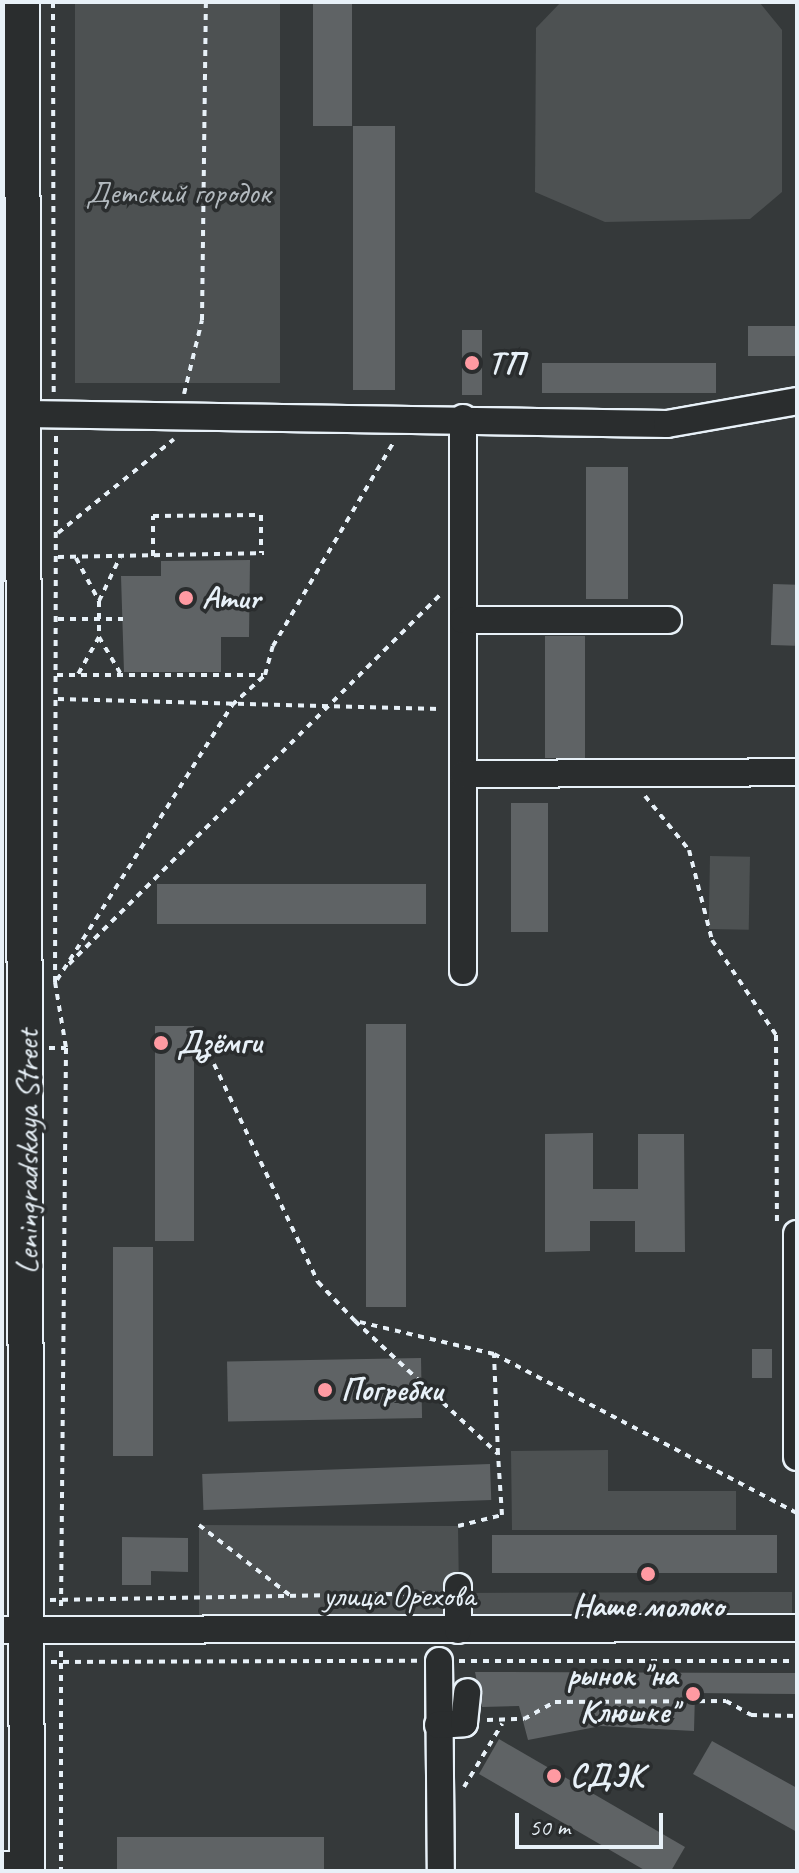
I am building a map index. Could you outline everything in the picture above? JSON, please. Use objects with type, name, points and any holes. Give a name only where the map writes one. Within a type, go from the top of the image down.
[{"type":"main road","name":"Leningradskaya Street","points":[[19,1867],[38,1631],[15,1084],[15,575],[41,414],[13,280],[22,2]]},
{"type":"street","points":[[41,414],[408,417],[667,424],[797,401]]},
{"type":"street","points":[[463,418],[463,971]]},
{"type":"street","points":[[463,620],[668,620]]},
{"type":"street","points":[[463,774],[797,772]]},
{"type":"street","points":[[787,1232],[797,1457]]},
{"type":"street","points":[[458,1587],[458,1630]]},
{"type":"street","name":"улица Орехова","points":[[38,1631],[797,1628]]},
{"type":"street","points":[[439,1661],[441,1871]]},
{"type":"street","points":[[438,1725],[464,1723],[468,1704]]},
{"type":"path","points":[[53,2],[41,414],[58,533],[55,982],[66,1048],[38,1631],[61,1871]]},
{"type":"path","points":[[183,397],[202,320],[206,2]]},
{"type":"path","points":[[58,533],[202,417]]},
{"type":"path","points":[[55,982],[232,705],[265,675],[273,646],[408,417]]},
{"type":"path","points":[[58,557],[120,557],[263,553],[261,515],[153,516],[153,556]]},
{"type":"path","points":[[75,557],[99,601]]},
{"type":"path","points":[[77,676],[99,637],[99,601],[120,557]]},
{"type":"path","points":[[55,982],[99,928],[463,573]]},
{"type":"path","points":[[58,619],[123,619]]},
{"type":"path","points":[[99,637],[122,676]]},
{"type":"path","points":[[57,675],[265,675]]},
{"type":"path","points":[[58,699],[463,709]]},
{"type":"path","points":[[625,773],[689,850],[712,940],[776,1035],[787,1232]]},
{"type":"path","points":[[43,1048],[66,1048]]},
{"type":"path","points":[[214,1064],[318,1282],[355,1321],[498,1454]]},
{"type":"path","points":[[355,1321],[494,1354],[797,1513]]},
{"type":"path","points":[[458,1526],[502,1515],[494,1354]]},
{"type":"path","points":[[199,1525],[293,1599]]},
{"type":"path","points":[[38,1631],[293,1599],[420,1598],[458,1587]]},
{"type":"path","points":[[38,1631],[439,1661],[797,1661]]},
{"type":"path","points":[[460,1793],[502,1724],[555,1702],[726,1701],[751,1715],[797,1716]]},
{"type":"path","points":[[468,1704],[502,1724]]},
{"type":"green space","name":"Детский городок","points":[[75,2],[280,2],[280,383],[75,383]]},
{"type":"green space","points":[[561,2],[760,3],[782,30],[782,192],[750,219],[605,222],[535,192],[536,28]]},
{"type":"green space","points":[[710,856],[750,857],[749,930],[709,929]]},
{"type":"green space","points":[[608,1450],[608,1491],[736,1491],[736,1530],[512,1530],[511,1451]]},
{"type":"green space","points":[[199,1525],[458,1526],[459,1593],[792,1592],[792,1624],[199,1630]]},
{"type":"building","points":[[313,2],[352,2],[352,126],[313,126]]},
{"type":"building","points":[[353,126],[395,126],[395,390],[353,390]]},
{"type":"building","points":[[748,326],[797,326],[797,356],[748,356]]},
{"type":"building","name":"ТП","points":[[462,330],[482,330],[482,395],[462,395]]},
{"type":"building","points":[[542,363],[716,363],[716,393],[542,393]]},
{"type":"building","points":[[586,467],[628,467],[628,599],[586,599]]},
{"type":"building","name":"Amur","points":[[250,560],[249,637],[221,637],[221,672],[124,672],[121,576],[161,576],[161,561]]},
{"type":"building","points":[[773,584],[797,585],[795,646],[771,645]]},
{"type":"building","points":[[545,636],[585,636],[585,758],[545,758]]},
{"type":"building","points":[[511,803],[548,803],[548,932],[511,932]]},
{"type":"building","points":[[157,884],[426,884],[426,924],[157,924]]},
{"type":"building","points":[[366,1024],[406,1024],[406,1307],[366,1307]]},
{"type":"building","points":[[155,1026],[194,1026],[194,1241],[155,1241]]},
{"type":"building","points":[[593,1133],[593,1189],[638,1189],[638,1134],[684,1134],[685,1252],[635,1252],[635,1221],[590,1221],[590,1251],[545,1252],[545,1134]]},
{"type":"building","points":[[113,1247],[153,1247],[153,1456],[113,1456]]},
{"type":"building","points":[[752,1349],[772,1349],[772,1378],[752,1378]]},
{"type":"building","name":"Погребки","points":[[421,1358],[422,1418],[228,1421],[227,1361]]},
{"type":"building","points":[[490,1464],[491,1500],[203,1510],[202,1474]]},
{"type":"building","points":[[492,1535],[777,1535],[777,1573],[492,1573]]},
{"type":"building","points":[[122,1537],[188,1538],[188,1572],[151,1571],[151,1585],[122,1585]]},
{"type":"building","points":[[475,1672],[797,1673],[797,1694],[695,1693],[694,1731],[601,1726],[528,1740],[519,1706],[482,1707]]},
{"type":"building","points":[[499,1739],[685,1847],[671,1871],[646,1871],[479,1774]]},
{"type":"building","points":[[712,1741],[797,1788],[797,1832],[693,1774]]},
{"type":"building","points":[[117,1837],[324,1837],[324,1871],[117,1871]]},
{"type":"place","name":"ТП","points":[[472,363]]},
{"type":"place","name":"Amur","points":[[186,598]]},
{"type":"place","name":"Дзёмги","points":[[161,1043]]},
{"type":"place","name":"Погребки","points":[[325,1390]]},
{"type":"place","name":"Наше молоко","points":[[648,1574]]},
{"type":"place","name":"рынок \"на Клюшке\"","points":[[693,1694]]},
{"type":"place","name":"СДЭК","points":[[554,1776]]}]
